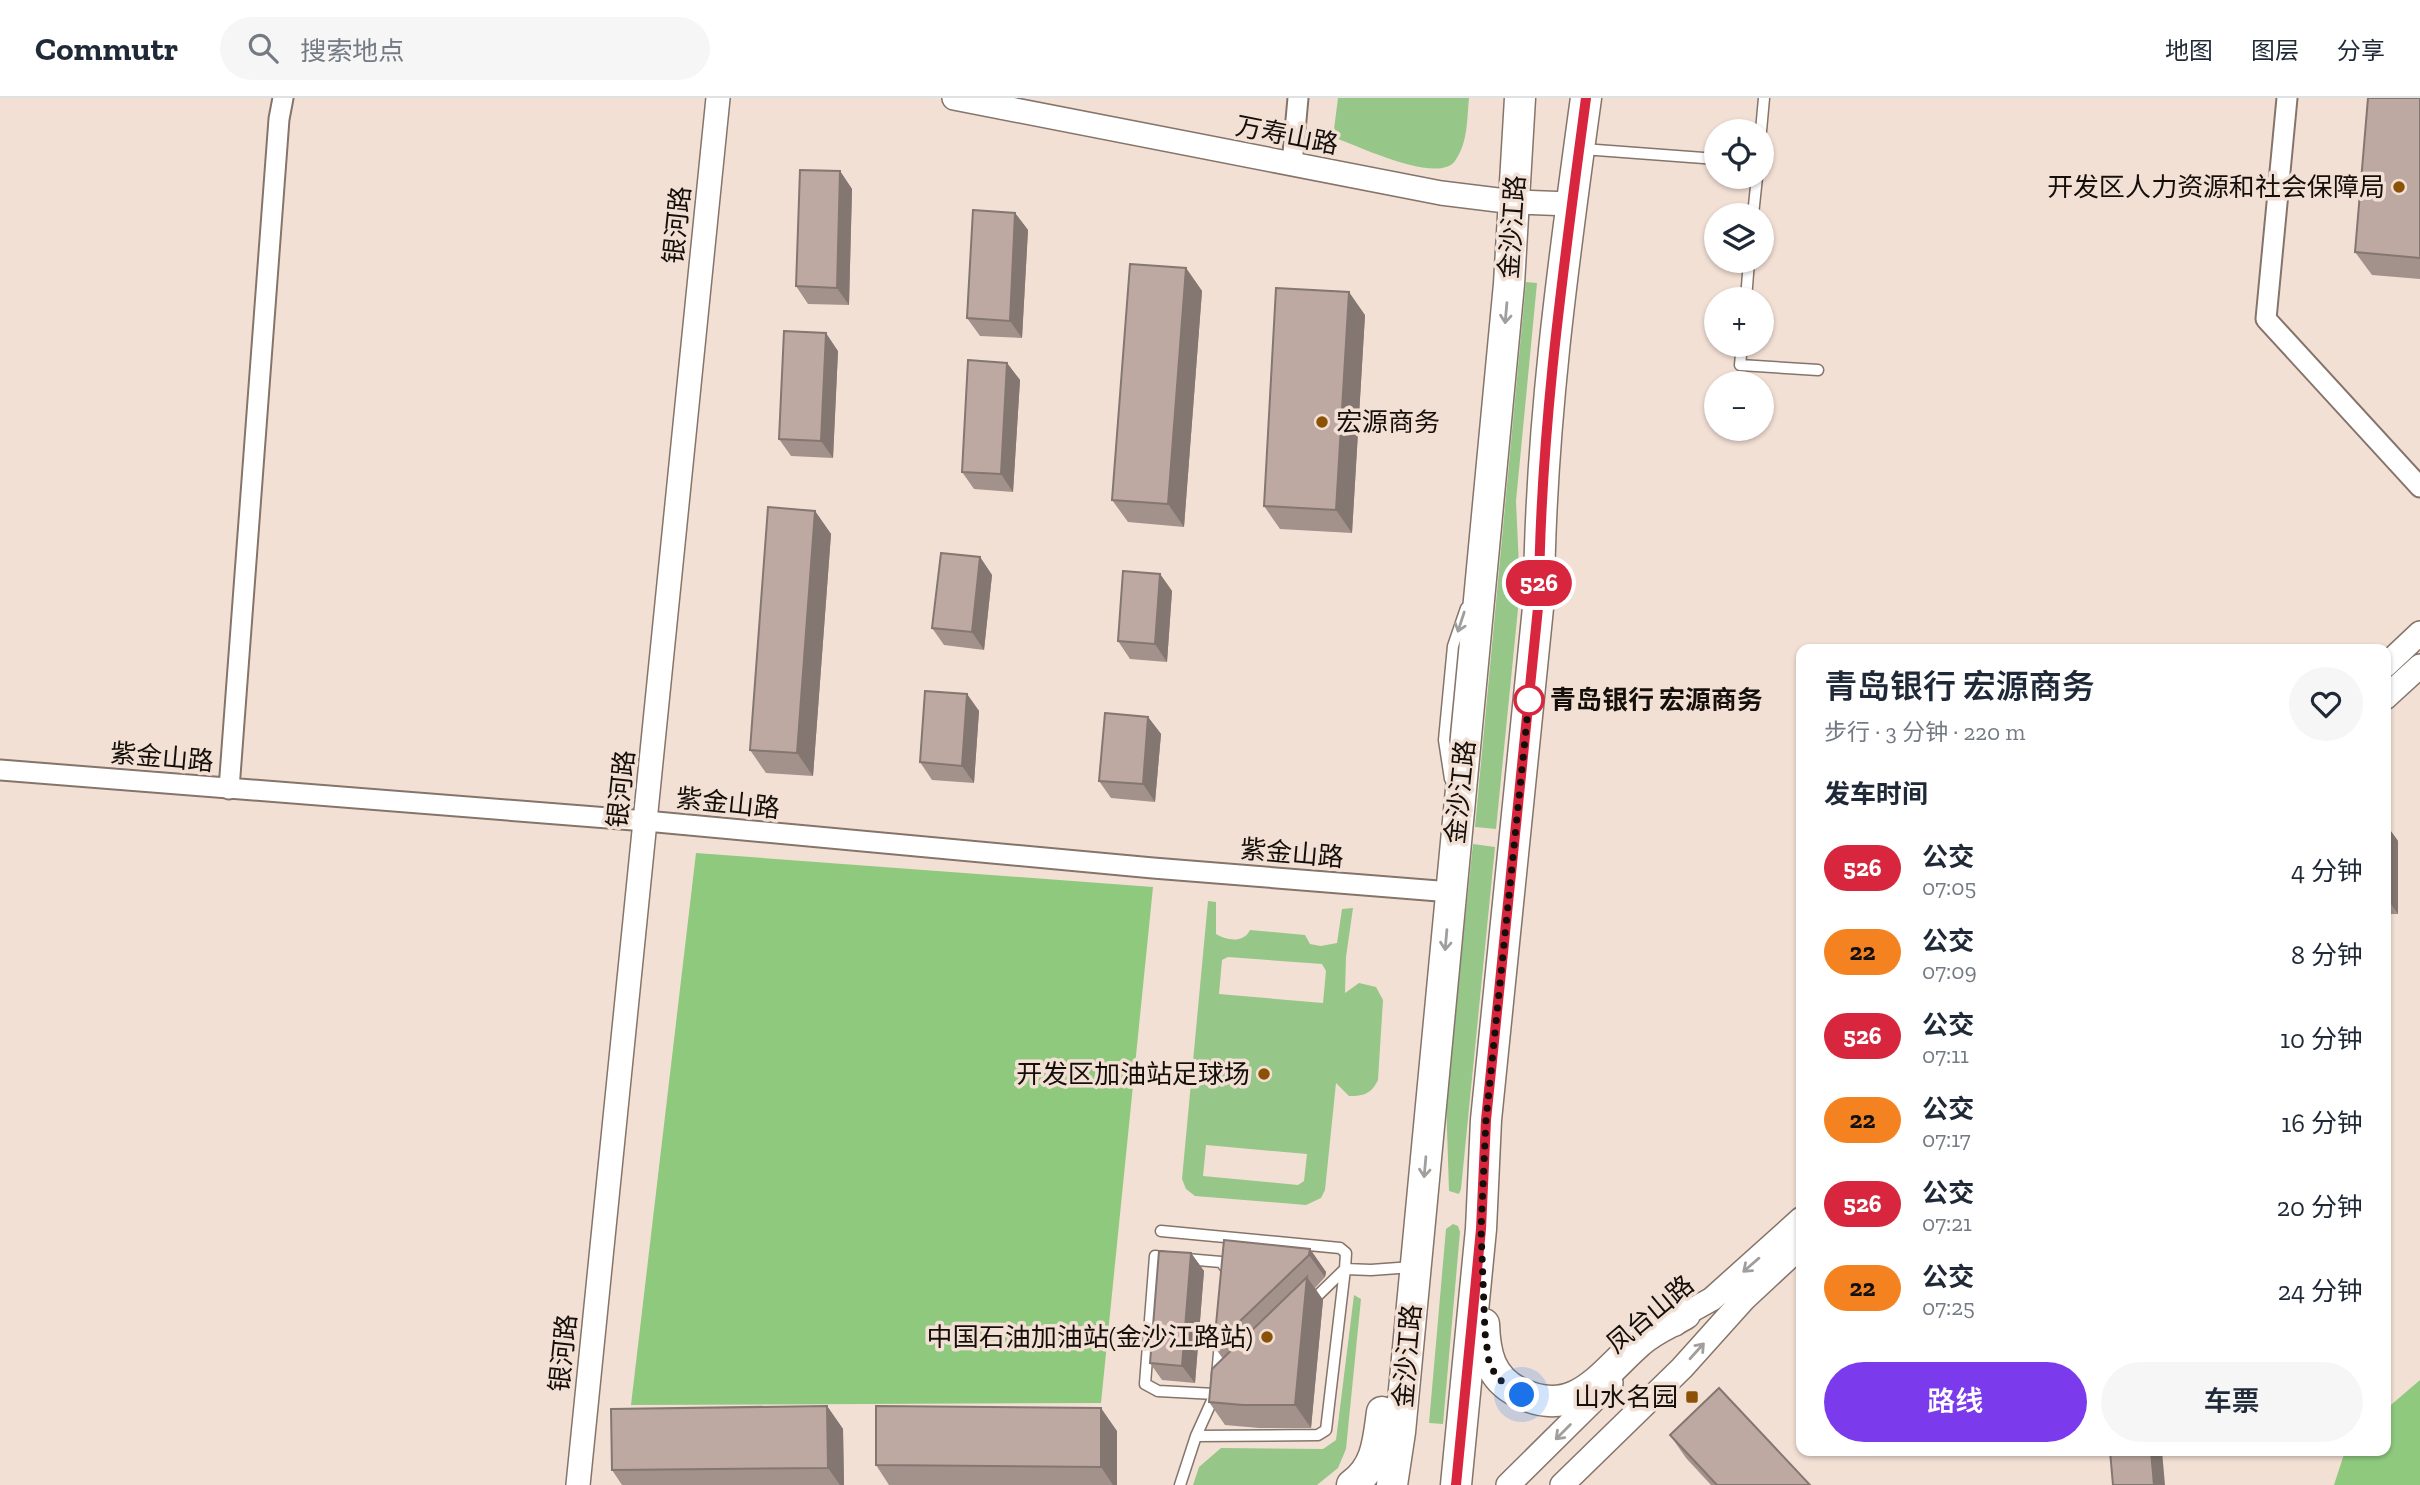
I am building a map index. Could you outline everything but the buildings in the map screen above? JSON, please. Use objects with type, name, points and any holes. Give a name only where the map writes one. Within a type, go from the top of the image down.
[{"type":"main road","name":"金沙江路","points":[[1392,1485],[1400,1432],[1509,285],[1520,98]]},
{"type":"main road","name":"金沙江路","points":[[1457,1485],[1481,1229],[1486,1120],[1539,598],[1539,513],[1571,204],[1586,98]]},
{"type":"main road","points":[[1481,1229],[1485,1333],[1489,1362],[1497,1378],[1531,1399],[1550,1403],[1583,1393],[1641,1339],[1685,1314]]},
{"type":"main road","points":[[1352,1485],[1370,1468],[1378,1448],[1391,1340],[1416,1266]]},
{"type":"street","points":[[229,789],[279,119],[283,98]]},
{"type":"street","name":"银河路","points":[[578,1485],[718,98]]},
{"type":"street","name":"万寿山路","points":[[954,98],[1441,193],[1514,202],[1571,204]]},
{"type":"street","points":[[1292,164],[1298,98]]},
{"type":"street","points":[[2287,98],[2266,319],[2420,487]]},
{"type":"street","points":[[2391,660],[2420,633]]},
{"type":"street","points":[[2391,693],[2420,666]]},
{"type":"street","name":"紫金山路","points":[[0,770],[646,821],[1153,868],[1451,892]]},
{"type":"street","name":"凤台山路","points":[[1508,1485],[1685,1314],[1712,1299],[1796,1223]]},
{"type":"street","name":"凤台山路","points":[[1562,1485],[1682,1368],[1744,1299],[1796,1251]]},
{"type":"lane","points":[[1762,119],[1764,98]]},
{"type":"lane","points":[[1578,149],[1704,158]]},
{"type":"lane","points":[[1741,357],[1740,365],[1818,370]]},
{"type":"lane","points":[[1161,1231],[1340,1248],[1346,1253],[1326,1430],[1318,1435],[1196,1436]]},
{"type":"lane","points":[[1225,1384],[1215,1394],[1158,1391],[1145,1384],[1155,1256],[1221,1262],[1228,1269],[1227,1283]]},
{"type":"lane","points":[[1305,1307],[1345,1269],[1416,1266]]},
{"type":"lane","points":[[1180,1485],[1196,1436],[1215,1394],[1222,1324]]},
{"type":"green space","points":[[1338,98],[1469,98],[1466,131],[1459,154],[1455,161],[1446,167],[1415,166],[1333,137]]},
{"type":"green space","points":[[1526,282],[1537,283],[1516,501],[1520,589],[1496,829],[1475,827]]},
{"type":"green space","points":[[1473,844],[1495,847],[1459,1194],[1449,1191],[1446,1098]]},
{"type":"green space","points":[[696,853],[1153,887],[1101,1403],[631,1405]]},
{"type":"green space","points":[[1208,901],[1216,902],[1216,934],[1220,936],[1240,939],[1250,930],[1305,935],[1310,944],[1321,946],[1337,943],[1342,909],[1353,908],[1346,957],[1345,993],[1359,983],[1376,987],[1383,1000],[1378,1080],[1370,1091],[1354,1096],[1349,1096],[1336,1083],[1325,1190],[1321,1198],[1306,1205],[1195,1196],[1186,1189],[1182,1179]],"holes":[[[1228,957],[1322,964],[1326,971],[1323,1003],[1219,994],[1222,960]],[[1206,1145],[1307,1154],[1304,1181],[1298,1185],[1203,1176]]]},
{"type":"green space","points":[[1453,1224],[1458,1226],[1460,1232],[1443,1424],[1429,1423],[1446,1229]]},
{"type":"green space","points":[[1354,1295],[1361,1299],[1346,1449],[1338,1468],[1317,1485],[1193,1485],[1199,1467],[1221,1448],[1323,1449],[1336,1440]]},
{"type":"green space","points":[[2420,1380],[2420,1485],[2334,1485],[2343,1456],[2391,1456],[2391,1405]]},
{"type":"bus line","name":"526","points":[[1456,1485],[1481,1229],[1486,1120],[1539,598],[1539,513],[1571,204],[1586,98]]},
{"type":"place","name":"开发区人力资源和社会保障局","points":[[2399,187]]},
{"type":"place","name":"宏源商务","points":[[1322,422]]},
{"type":"place","name":"青岛银行 宏源商务","points":[[1529,700]]},
{"type":"place","name":"开发区加油站足球场","points":[[1264,1074]]},
{"type":"place","name":"中国石油加油站(金沙江路站)","points":[[1267,1337]]},
{"type":"place","name":"山水名园","points":[[1692,1397]]},
{"type":"route","points":[[1522,1395],[1497,1378],[1489,1362],[1485,1333],[1481,1229],[1486,1120],[1529,700]]}]
